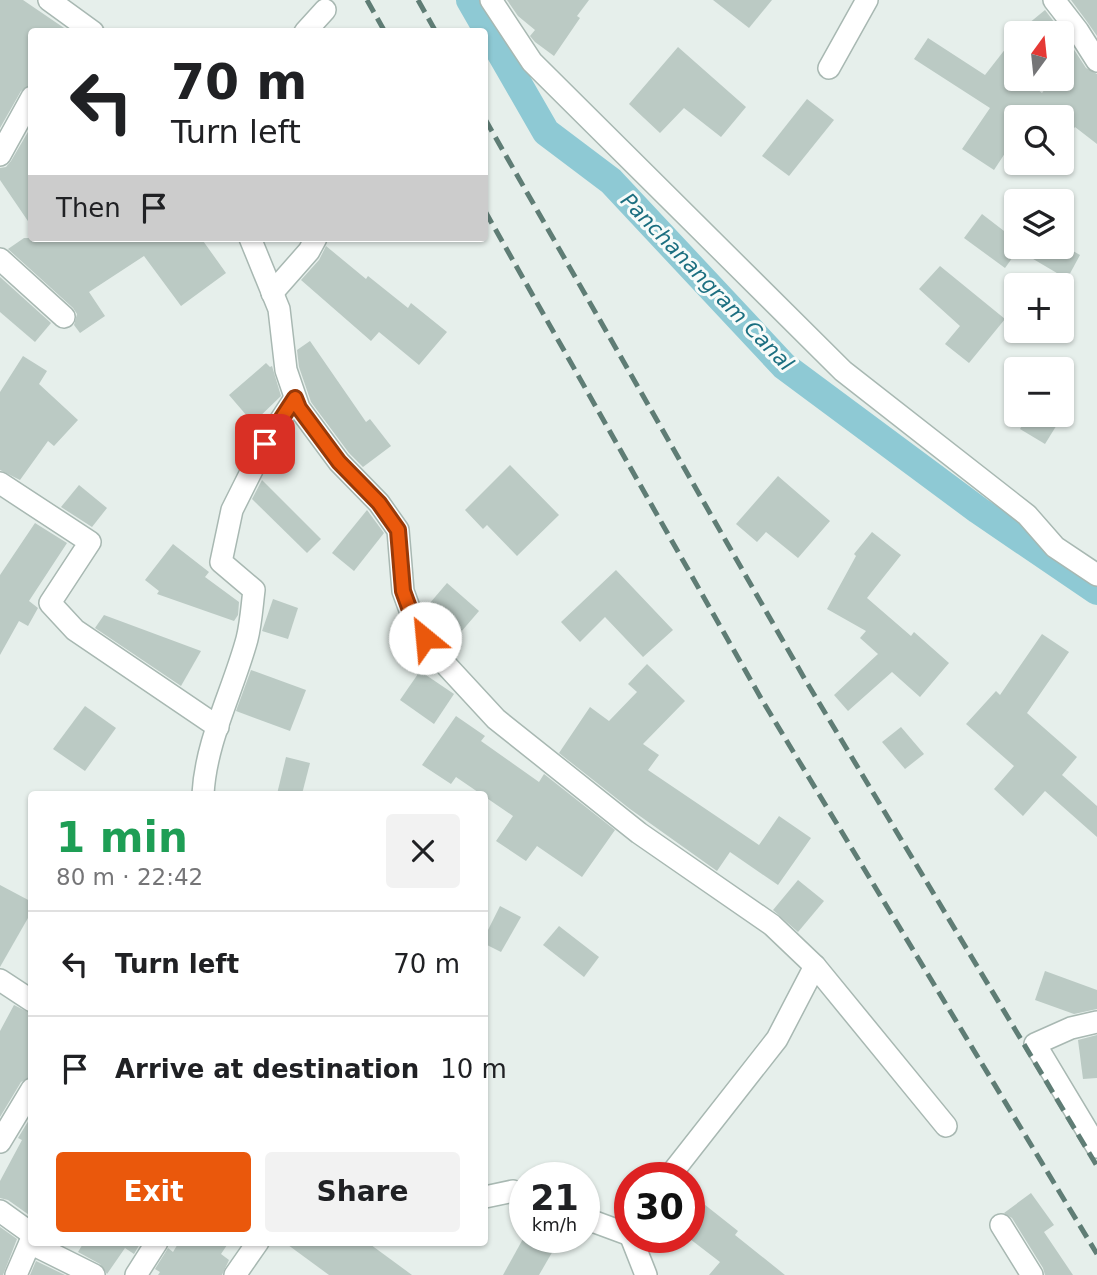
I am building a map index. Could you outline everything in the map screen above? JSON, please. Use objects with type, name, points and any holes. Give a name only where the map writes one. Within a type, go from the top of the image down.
[{"type":"street","points":[[50,0],[71,25]]},
{"type":"street","points":[[491,0],[532,62],[843,371],[1027,515],[1055,547],[1097,575]]},
{"type":"street","points":[[829,68],[867,0]]},
{"type":"street","points":[[1054,0],[1097,61]]},
{"type":"street","points":[[309,28],[325,10]]},
{"type":"street","points":[[0,155],[28,104]]},
{"type":"street","points":[[252,242],[279,309],[286,370],[299,408],[339,462],[379,503],[398,530],[403,591],[415,624],[435,653],[496,719],[639,833],[772,925],[815,965],[946,1126]]},
{"type":"street","points":[[272,293],[314,242]]},
{"type":"street","points":[[0,259],[64,317]]},
{"type":"street","points":[[203,791],[218,727],[248,637],[254,590],[221,562],[232,510],[265,444],[295,398]]},
{"type":"street","points":[[0,483],[90,542],[50,603],[75,630],[218,727]]},
{"type":"street","points":[[681,1162],[777,1039],[815,965]]},
{"type":"street","points":[[0,980],[28,998]]},
{"type":"street","points":[[1097,1022],[1071,1028],[1035,1044],[1097,1147]]},
{"type":"street","points":[[0,1142],[28,1096]]},
{"type":"street","points":[[488,1196],[509,1192]]},
{"type":"street","points":[[0,1211],[28,1235]]},
{"type":"street","points":[[1000,1225],[1032,1275]]},
{"type":"street","points":[[16,1275],[28,1245]]},
{"type":"street","points":[[45,1246],[94,1275]]},
{"type":"street","points":[[136,1275],[154,1246]]},
{"type":"street","points":[[235,1275],[255,1246]]},
{"type":"street","points":[[638,1253],[646,1275]]},
{"type":"building","points":[[0,0],[23,0],[64,28],[28,28],[28,87],[21,91],[0,128]]},
{"type":"building","points":[[507,0],[589,0],[554,56],[535,42],[530,36],[535,30],[518,16]]},
{"type":"building","points":[[713,0],[772,0],[749,28]]},
{"type":"building","points":[[1071,0],[1097,0],[1097,36],[1088,23]]},
{"type":"building","points":[[1045,10],[1053,21],[1032,21]]},
{"type":"building","points":[[928,38],[985,75],[1004,51],[1004,91],[1074,91],[1074,50],[1086,68],[1097,74],[1097,144],[1074,128],[1074,105],[1004,105],[1004,155],[994,170],[962,149],[990,108],[914,59]]},
{"type":"building","points":[[678,47],[746,107],[721,137],[684,108],[660,133],[629,104]]},
{"type":"building","points":[[807,99],[834,120],[789,176],[762,156]]},
{"type":"building","points":[[28,132],[28,221],[0,180],[0,168],[6,167]]},
{"type":"building","points":[[982,214],[1004,231],[1004,259],[1012,259],[1005,268],[964,238]]},
{"type":"building","points":[[24,238],[28,238],[28,242],[204,242],[226,273],[181,306],[144,256],[89,292],[105,316],[80,333],[74,325],[77,314],[73,308],[8,249]]},
{"type":"building","points":[[326,246],[366,279],[368,276],[408,308],[411,303],[447,332],[419,365],[379,332],[371,341],[301,280],[319,260]]},
{"type":"building","points":[[1074,252],[1080,255],[1070,273],[1057,273],[1033,259],[1074,259]]},
{"type":"building","points":[[940,266],[1004,320],[969,363],[945,344],[960,326],[919,289]]},
{"type":"building","points":[[0,277],[51,323],[35,342],[0,312]]},
{"type":"building","points":[[310,341],[366,422],[370,419],[391,446],[363,467],[349,453],[311,402],[299,367],[297,350]]},
{"type":"building","points":[[23,356],[47,371],[39,384],[78,420],[54,446],[48,441],[20,480],[0,470],[0,392]]},
{"type":"building","points":[[266,363],[272,366],[281,396],[253,423],[229,395]]},
{"type":"building","points":[[1021,427],[1056,427],[1045,444],[1020,429]]},
{"type":"building","points":[[510,465],[559,515],[517,556],[487,525],[483,529],[465,510]]},
{"type":"building","points":[[778,476],[830,521],[798,558],[766,532],[757,542],[736,524]]},
{"type":"building","points":[[262,480],[321,539],[307,553],[252,499]]},
{"type":"building","points":[[79,485],[107,508],[92,527],[61,507]]},
{"type":"building","points":[[367,510],[384,533],[354,571],[332,553]]},
{"type":"building","points":[[35,523],[67,543],[29,601],[38,608],[28,626],[19,621],[0,655],[0,575]]},
{"type":"building","points":[[872,532],[901,555],[867,598],[911,636],[914,632],[949,663],[920,697],[892,672],[848,711],[834,695],[878,654],[860,638],[866,631],[827,609],[856,556],[854,554]]},
{"type":"building","points":[[173,544],[209,572],[205,577],[239,602],[238,615],[234,621],[157,594],[159,591],[145,580]]},
{"type":"building","points":[[616,570],[673,630],[643,657],[605,617],[580,642],[561,622]]},
{"type":"building","points":[[447,583],[479,611],[448,647],[424,610]]},
{"type":"building","points":[[273,599],[298,608],[288,639],[262,631]]},
{"type":"building","points":[[104,615],[201,651],[181,686],[95,628]]},
{"type":"building","points":[[1042,634],[1069,652],[1027,713],[1077,757],[1062,775],[1097,806],[1097,837],[1045,791],[1023,816],[994,789],[1014,766],[966,724],[996,691],[1000,695]]},
{"type":"building","points":[[647,664],[685,701],[643,744],[659,755],[648,770],[759,845],[779,816],[811,838],[778,885],[730,852],[717,871],[630,809],[559,753],[590,707],[609,721],[637,692],[628,684]]},
{"type":"building","points":[[251,670],[306,690],[290,731],[236,711]]},
{"type":"building","points":[[420,671],[454,694],[434,724],[400,700]]},
{"type":"building","points":[[85,706],[116,728],[85,771],[53,749]]},
{"type":"building","points":[[456,716],[485,736],[481,741],[539,782],[544,774],[615,830],[582,877],[537,846],[526,861],[496,841],[513,816],[488,799],[488,791],[476,791],[456,777],[451,784],[422,765]]},
{"type":"building","points":[[901,727],[924,754],[905,769],[882,742]]},
{"type":"building","points":[[286,757],[310,763],[303,791],[278,791]]},
{"type":"building","points":[[798,880],[824,901],[798,932],[773,910]]},
{"type":"building","points":[[0,885],[28,900],[28,918],[0,967]]},
{"type":"building","points":[[500,906],[521,917],[501,952],[488,946],[488,930]]},
{"type":"building","points":[[559,926],[599,957],[584,977],[543,945]]},
{"type":"building","points":[[1045,971],[1097,990],[1097,1009],[1074,1014],[1035,1000]]},
{"type":"building","points":[[14,1005],[28,1012],[28,1078],[21,1082],[0,1117],[0,1031]]},
{"type":"building","points":[[1097,1035],[1097,1078],[1083,1079],[1078,1040]]},
{"type":"building","points":[[28,1122],[28,1214],[8,1200],[0,1198],[0,1181],[22,1140],[18,1138]]},
{"type":"building","points":[[1031,1193],[1054,1225],[1044,1232],[1073,1275],[1045,1275],[1012,1218],[1004,1213]]},
{"type":"building","points":[[705,1205],[738,1231],[735,1235],[785,1275],[709,1275],[720,1262],[705,1250]]},
{"type":"building","points":[[0,1227],[17,1239],[3,1275],[0,1275]]},
{"type":"building","points":[[82,1246],[139,1246],[134,1254],[125,1248],[107,1274],[100,1264],[78,1252]]},
{"type":"building","points":[[177,1246],[226,1246],[221,1254],[229,1260],[222,1275],[158,1275],[160,1272],[155,1269],[168,1248],[173,1252]]},
{"type":"building","points":[[289,1246],[372,1246],[412,1275],[329,1275]]},
{"type":"building","points":[[515,1253],[552,1253],[539,1275],[503,1275]]},
{"type":"building","points":[[36,1261],[65,1275],[30,1275]]},
{"type":"waterway","name":"Panchanangram Canal","points":[[470,0],[486,28]]},
{"type":"waterway","name":"Panchanangram Canal","points":[[488,31],[546,132],[611,181],[784,366],[978,510],[1097,591]]},
{"type":"railway","points":[[367,0],[383,28]]},
{"type":"railway","points":[[418,0],[434,28]]},
{"type":"railway","points":[[488,124],[803,676],[1097,1166]]},
{"type":"railway","points":[[488,216],[762,700],[1097,1254]]},
{"type":"route","points":[[265,444],[295,398],[299,408],[339,462],[379,503],[398,530],[403,591],[415,624],[425,638]]}]
